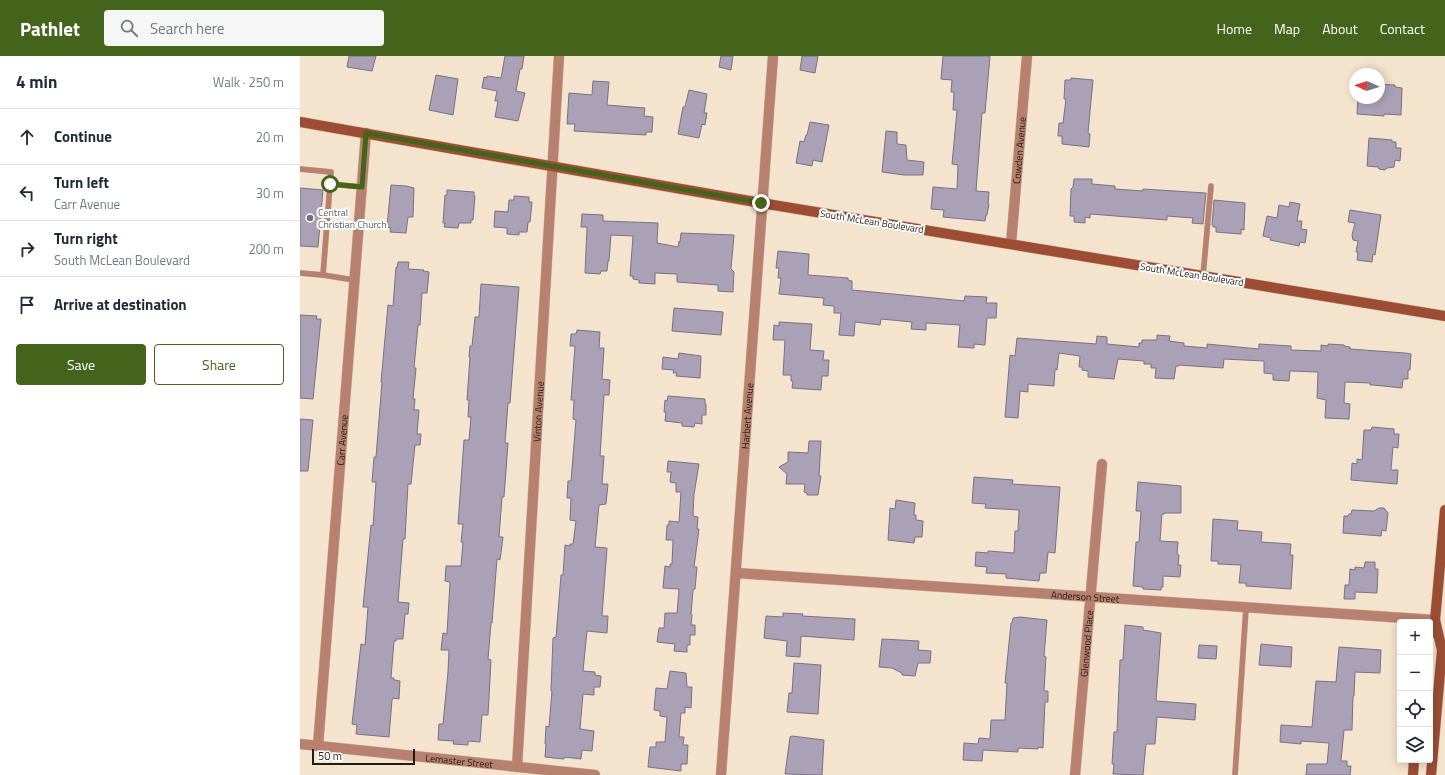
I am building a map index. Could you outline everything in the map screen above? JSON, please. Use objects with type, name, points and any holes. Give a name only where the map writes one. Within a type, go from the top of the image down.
[{"type":"main road","name":"South McLean Boulevard","points":[[300,122],[761,203],[1445,316]]},
{"type":"main road","points":[[1433,626],[1435,620],[1445,510]]},
{"type":"main road","points":[[1431,775],[1442,650],[1435,620]]},
{"type":"main road","points":[[1413,775],[1414,763]]},
{"type":"street","name":"Vinton Avenue","points":[[517,767],[559,56]]},
{"type":"street","name":"Harbert Avenue","points":[[721,775],[772,56]]},
{"type":"street","name":"Cowden Avenue","points":[[1011,244],[1027,56]]},
{"type":"street","name":"Carr Avenue","points":[[318,746],[366,133]]},
{"type":"street","name":"Glenwood Place","points":[[1075,775],[1102,464]]},
{"type":"street","name":"Anderson Street","points":[[736,573],[1435,620]]},
{"type":"street","name":"Lemaster Street","points":[[300,744],[595,775]]},
{"type":"lane","points":[[300,169],[330,172],[323,275]]},
{"type":"lane","points":[[330,184],[362,187]]},
{"type":"lane","points":[[1203,276],[1211,186]]},
{"type":"lane","points":[[300,273],[354,280]]},
{"type":"lane","points":[[1235,775],[1246,608]]},
{"type":"building","points":[[349,56],[376,56],[372,71],[347,67]]},
{"type":"building","points":[[505,56],[524,56],[516,91],[525,93],[518,121],[495,117],[498,101],[495,101],[497,91],[482,88],[484,77],[501,78]]},
{"type":"building","points":[[721,56],[733,56],[731,70],[719,67]]},
{"type":"building","points":[[802,56],[818,56],[815,73],[800,70]]},
{"type":"building","points":[[943,56],[990,56],[985,113],[982,113],[976,191],[989,192],[989,204],[985,221],[943,217],[944,210],[931,209],[933,187],[957,189],[958,165],[952,164],[957,110],[953,110],[954,92],[951,92],[952,80],[941,79]]},
{"type":"building","points":[[436,75],[458,79],[453,115],[429,110]]},
{"type":"building","points":[[1071,78],[1093,80],[1088,133],[1090,134],[1089,147],[1062,144],[1062,136],[1058,136],[1059,123],[1063,123],[1066,99],[1064,99],[1065,80],[1071,80]]},
{"type":"building","points":[[593,81],[609,82],[607,105],[645,108],[644,116],[653,117],[652,132],[646,132],[646,135],[574,131],[575,124],[567,124],[569,93],[592,95]]},
{"type":"building","points":[[1385,84],[1395,85],[1395,87],[1402,88],[1401,115],[1384,114],[1384,116],[1357,114],[1358,104],[1385,104]]},
{"type":"building","points":[[689,90],[707,94],[704,113],[707,113],[705,125],[702,124],[699,138],[678,134],[683,107],[685,107]]},
{"type":"building","points":[[810,122],[829,125],[822,162],[813,160],[812,166],[796,163],[800,141],[804,142]]},
{"type":"building","points":[[886,131],[897,132],[897,144],[906,145],[907,160],[924,162],[923,175],[904,175],[882,172]]},
{"type":"building","points":[[1369,138],[1392,140],[1392,142],[1396,142],[1396,148],[1401,148],[1400,161],[1395,160],[1394,167],[1387,168],[1385,170],[1379,169],[1378,167],[1367,166]]},
{"type":"building","points":[[1074,179],[1092,179],[1092,184],[1115,186],[1115,189],[1143,191],[1143,189],[1206,193],[1203,224],[1192,223],[1193,218],[1167,216],[1167,220],[1090,214],[1090,218],[1085,217],[1085,223],[1074,222],[1074,216],[1070,216],[1071,189],[1073,187]]},
{"type":"building","points":[[391,185],[414,188],[413,217],[408,217],[406,233],[390,232],[391,228],[387,227]]},
{"type":"building","name":"Central Christian Church","points":[[300,188],[323,190],[318,247],[300,246]]},
{"type":"building","points":[[447,190],[474,192],[473,220],[471,220],[471,223],[459,223],[458,228],[444,227],[445,195],[447,195]]},
{"type":"building","points":[[514,196],[529,197],[529,202],[532,202],[530,222],[528,222],[527,232],[519,232],[519,235],[507,234],[507,228],[494,227],[495,211],[508,212],[509,200],[514,200]]},
{"type":"building","points":[[1214,200],[1245,203],[1244,230],[1241,229],[1241,234],[1216,232],[1216,227],[1213,227],[1212,225]]},
{"type":"building","points":[[1290,202],[1300,204],[1297,221],[1302,221],[1301,229],[1307,230],[1305,243],[1300,242],[1299,246],[1270,240],[1271,238],[1263,236],[1267,216],[1277,218],[1279,205],[1289,207]]},
{"type":"building","points":[[1350,210],[1381,215],[1375,255],[1373,254],[1372,262],[1357,260],[1358,252],[1356,252],[1358,241],[1353,240],[1352,235],[1355,223],[1348,222]]},
{"type":"building","points":[[582,214],[603,215],[603,221],[658,223],[657,243],[678,247],[681,233],[734,235],[731,269],[734,272],[733,292],[718,291],[718,285],[677,282],[677,274],[655,273],[655,284],[639,283],[639,280],[633,279],[633,276],[630,276],[633,236],[611,235],[607,271],[601,271],[600,274],[585,273],[587,227],[581,227]]},
{"type":"building","points":[[778,251],[809,254],[808,275],[848,278],[848,280],[852,281],[852,290],[964,301],[965,296],[987,297],[986,303],[997,303],[996,318],[987,318],[985,345],[974,344],[974,348],[958,347],[960,325],[926,323],[926,330],[911,329],[912,322],[881,319],[880,325],[855,322],[854,336],[839,335],[841,313],[834,313],[834,306],[823,305],[824,298],[779,294],[781,278],[778,278],[779,268],[776,268]]},
{"type":"building","points":[[398,262],[409,262],[408,269],[424,270],[423,271],[429,272],[427,293],[422,293],[420,325],[418,325],[414,368],[416,368],[413,399],[415,399],[414,410],[419,410],[417,434],[421,434],[420,445],[415,445],[411,484],[408,484],[405,539],[403,539],[398,602],[409,603],[408,614],[405,614],[403,639],[396,639],[396,641],[394,641],[391,678],[400,681],[399,699],[393,698],[392,700],[389,737],[356,734],[357,725],[352,724],[361,644],[365,645],[368,607],[363,607],[371,525],[373,526],[376,482],[372,482],[374,457],[376,457],[388,305],[393,306],[396,267],[397,268]]},
{"type":"building","points":[[481,284],[519,287],[510,403],[508,403],[505,443],[508,443],[499,537],[503,537],[500,560],[497,559],[488,659],[491,660],[488,715],[482,715],[480,742],[468,741],[468,745],[453,744],[454,741],[438,740],[439,724],[443,724],[448,672],[449,650],[441,650],[443,633],[447,634],[450,582],[445,581],[446,566],[461,566],[463,524],[458,524],[464,440],[469,440],[471,417],[468,417],[469,400],[467,400],[469,357],[470,346],[472,346],[475,317],[479,317]]},
{"type":"building","points":[[674,308],[723,312],[721,335],[672,331]]},
{"type":"building","points":[[300,315],[317,316],[316,319],[321,319],[313,399],[300,398]]},
{"type":"building","points":[[779,322],[812,324],[810,350],[824,351],[823,360],[829,360],[828,376],[822,376],[821,390],[792,388],[793,381],[791,381],[791,375],[783,375],[785,340],[773,340],[774,325],[779,326]]},
{"type":"building","points":[[577,330],[600,332],[599,348],[604,348],[602,379],[610,380],[609,395],[604,395],[600,456],[604,456],[602,484],[608,484],[606,504],[599,505],[595,547],[607,548],[602,616],[608,616],[607,633],[587,631],[583,671],[595,672],[595,675],[601,676],[600,687],[594,687],[594,695],[583,694],[580,729],[594,731],[592,751],[582,750],[581,759],[564,757],[564,759],[545,757],[545,744],[546,726],[549,727],[552,691],[553,638],[556,637],[565,545],[570,546],[570,544],[573,544],[576,521],[570,520],[571,498],[567,498],[568,481],[571,481],[576,420],[573,419],[574,400],[571,400],[575,346],[570,346],[571,334],[576,334]]},
{"type":"building","points":[[1157,335],[1170,336],[1169,341],[1184,343],[1184,346],[1207,348],[1207,344],[1259,349],[1259,344],[1291,346],[1291,350],[1321,351],[1321,345],[1328,346],[1328,344],[1344,345],[1350,347],[1350,349],[1405,353],[1411,354],[1410,370],[1408,370],[1408,379],[1403,379],[1402,388],[1370,385],[1370,383],[1345,382],[1344,403],[1350,404],[1349,419],[1325,418],[1326,400],[1317,398],[1318,372],[1290,371],[1289,381],[1273,380],[1273,374],[1264,373],[1264,361],[1224,359],[1223,368],[1179,365],[1176,366],[1174,379],[1155,378],[1156,368],[1151,368],[1151,364],[1144,364],[1144,361],[1118,359],[1114,379],[1088,377],[1088,371],[1082,370],[1082,367],[1079,367],[1080,356],[1059,353],[1057,370],[1055,369],[1054,386],[1028,384],[1028,392],[1020,391],[1018,418],[1005,417],[1010,355],[1015,356],[1017,338],[1096,344],[1097,336],[1107,337],[1107,344],[1139,347],[1139,343],[1142,343],[1142,340],[1157,340]]},
{"type":"building","points":[[679,353],[701,356],[700,378],[676,376],[677,373],[673,373],[674,370],[662,369],[663,357],[678,359]]},
{"type":"building","points":[[668,396],[705,399],[706,415],[702,415],[702,424],[695,423],[694,427],[682,426],[682,423],[665,421],[665,400],[667,401]]},
{"type":"building","points":[[300,419],[313,420],[308,471],[300,471]]},
{"type":"building","points":[[1372,427],[1394,429],[1394,434],[1399,434],[1398,448],[1393,447],[1391,470],[1398,470],[1397,484],[1351,480],[1352,463],[1357,464],[1357,459],[1362,460],[1364,430],[1371,430]]},
{"type":"building","points":[[809,441],[821,441],[819,476],[821,476],[818,495],[807,495],[807,493],[804,492],[805,484],[786,484],[787,474],[779,467],[788,462],[788,452],[808,453]]},
{"type":"building","points":[[668,461],[699,464],[694,494],[693,516],[698,517],[697,529],[699,529],[694,567],[697,567],[695,589],[693,590],[691,614],[691,625],[695,625],[695,635],[690,635],[690,645],[687,645],[687,652],[674,651],[675,644],[657,642],[659,628],[664,628],[665,613],[677,613],[679,589],[663,588],[665,566],[670,567],[670,564],[672,564],[673,540],[666,540],[667,525],[669,525],[669,521],[679,522],[681,492],[676,492],[676,483],[670,482],[671,472],[667,472]]},
{"type":"building","points":[[974,477],[1013,480],[1012,484],[1060,487],[1055,553],[1048,552],[1046,573],[1040,573],[1039,581],[1006,578],[1006,574],[986,573],[987,567],[975,566],[976,552],[988,553],[988,551],[1014,553],[1015,531],[1018,531],[1019,510],[985,508],[986,504],[972,503]]},
{"type":"building","points":[[1138,482],[1181,486],[1181,513],[1162,514],[1160,541],[1178,542],[1178,565],[1181,565],[1180,577],[1163,576],[1163,587],[1161,587],[1161,590],[1143,589],[1143,587],[1133,586],[1136,542],[1139,542],[1141,511],[1136,511]]},
{"type":"building","points":[[896,500],[915,503],[914,515],[916,515],[916,520],[923,521],[922,537],[915,537],[914,543],[888,540],[890,508],[895,509]]},
{"type":"building","points":[[1379,508],[1384,508],[1388,513],[1386,531],[1382,530],[1381,536],[1343,533],[1344,516],[1351,514],[1352,510],[1374,511]]},
{"type":"building","points":[[1213,519],[1238,521],[1237,530],[1262,532],[1261,542],[1291,544],[1290,555],[1293,555],[1291,589],[1246,586],[1246,583],[1239,583],[1241,565],[1218,564],[1218,561],[1211,561]]},
{"type":"building","points":[[1365,562],[1375,562],[1375,569],[1378,569],[1377,593],[1355,592],[1355,599],[1344,599],[1345,585],[1349,585],[1350,569],[1355,570],[1355,567],[1364,568]]},
{"type":"building","points":[[783,613],[803,614],[802,616],[855,619],[854,640],[801,636],[800,657],[786,656],[787,641],[764,638],[766,616],[783,617]]},
{"type":"building","points":[[1020,617],[1047,620],[1044,656],[1046,657],[1044,691],[1048,691],[1048,702],[1045,702],[1043,748],[1018,748],[1018,752],[983,750],[982,761],[963,760],[964,743],[978,744],[979,738],[990,739],[991,720],[1005,720],[1007,683],[1005,683],[1011,623],[1013,618]]},
{"type":"building","points":[[1125,625],[1143,627],[1143,630],[1161,633],[1156,701],[1196,704],[1195,720],[1157,717],[1155,744],[1146,744],[1143,775],[1113,774],[1114,764],[1112,764],[1114,732],[1117,732],[1120,660],[1123,660]]},
{"type":"building","points":[[882,639],[919,641],[918,650],[931,651],[930,663],[918,663],[915,676],[902,675],[902,673],[892,668],[879,667]]},
{"type":"building","points":[[1261,644],[1292,647],[1291,667],[1259,665]]},
{"type":"building","points":[[1199,645],[1217,646],[1216,659],[1198,658]]},
{"type":"building","points":[[1339,647],[1381,650],[1380,673],[1355,672],[1352,730],[1344,730],[1341,761],[1347,761],[1347,766],[1351,766],[1350,775],[1306,775],[1307,764],[1327,764],[1329,743],[1301,741],[1301,744],[1280,742],[1281,725],[1312,727],[1316,681],[1336,682]]},
{"type":"building","points":[[794,663],[821,665],[818,714],[787,712],[789,693],[792,693]]},
{"type":"building","points":[[670,671],[686,673],[687,687],[692,687],[691,708],[685,707],[685,713],[681,713],[679,737],[684,737],[683,745],[688,745],[687,764],[681,764],[681,771],[648,767],[650,747],[656,747],[656,742],[665,742],[667,717],[660,716],[660,711],[654,710],[656,688],[667,689]]},
{"type":"building","points":[[790,737],[824,740],[822,775],[785,774]]},
{"type":"place","name":"Central Christian Church","points":[[310,218]]},
{"type":"route","points":[[330,184],[362,187],[366,133],[761,203]]}]
